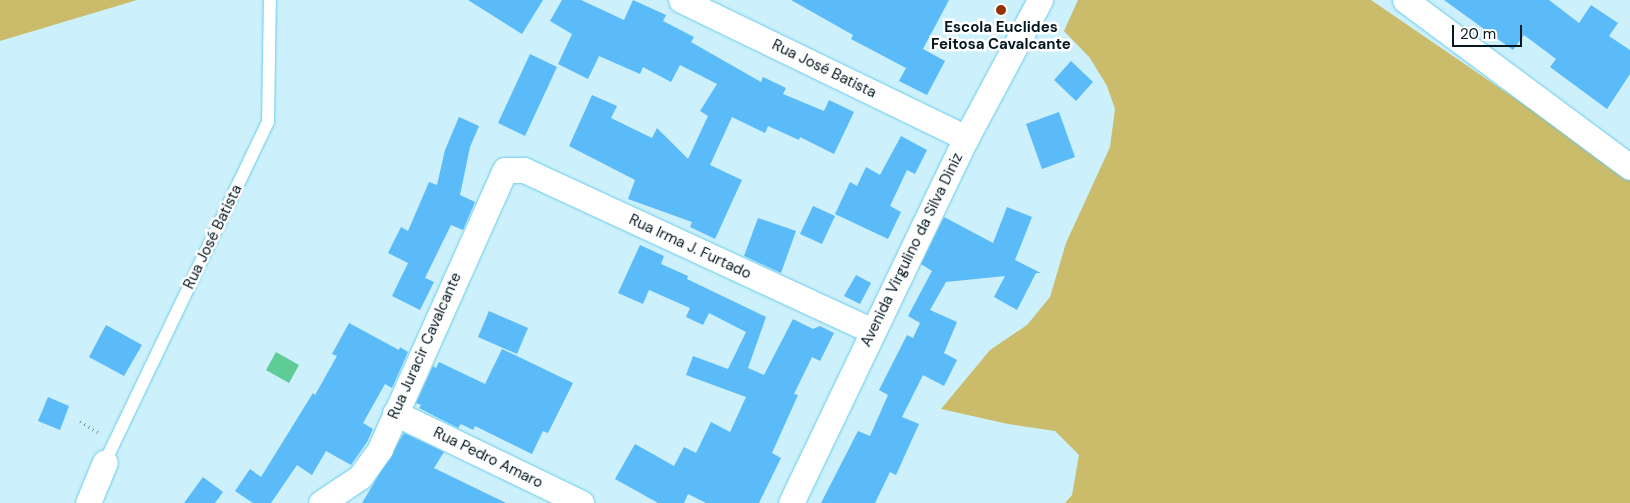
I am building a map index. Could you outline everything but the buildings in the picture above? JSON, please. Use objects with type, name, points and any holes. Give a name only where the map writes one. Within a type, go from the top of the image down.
[{"type":"street","name":"Rua José Batista","points":[[681,0],[966,138]]},
{"type":"street","name":"Avenida Virgulino da Silva Diniz","points":[[791,503],[966,138],[1040,0]]},
{"type":"street","points":[[1405,0],[1630,167]]},
{"type":"street","name":"Rua Irma J. Furtado","points":[[505,170],[524,170],[872,331]]},
{"type":"street","name":"Rua Juracir Cavalcante","points":[[321,503],[360,477],[380,449],[505,170]]},
{"type":"street","name":"Rua Pedro Amaro","points":[[395,413],[581,503]]},
{"type":"street","points":[[88,503],[109,452]]},
{"type":"lane","name":"Rua José Batista","points":[[109,452],[268,122],[270,0]]},
{"type":"path","points":[[80,421],[109,452]]},
{"type":"shaded area","points":[[0,0],[137,0],[0,41]]},
{"type":"shaded area","points":[[1078,0],[1371,0],[1630,177],[1630,503],[1065,503],[1072,495],[1079,455],[1055,431],[1008,424],[941,409],[990,350],[1027,325],[1050,297],[1066,243],[1110,147],[1115,109],[1107,86],[1090,58],[1064,31]]},
{"type":"shaded area","points":[[276,352],[299,365],[289,383],[266,370]]},
{"type":"place","name":"Escola Euclides Feitosa Cavalcante","points":[[1001,10]]}]
